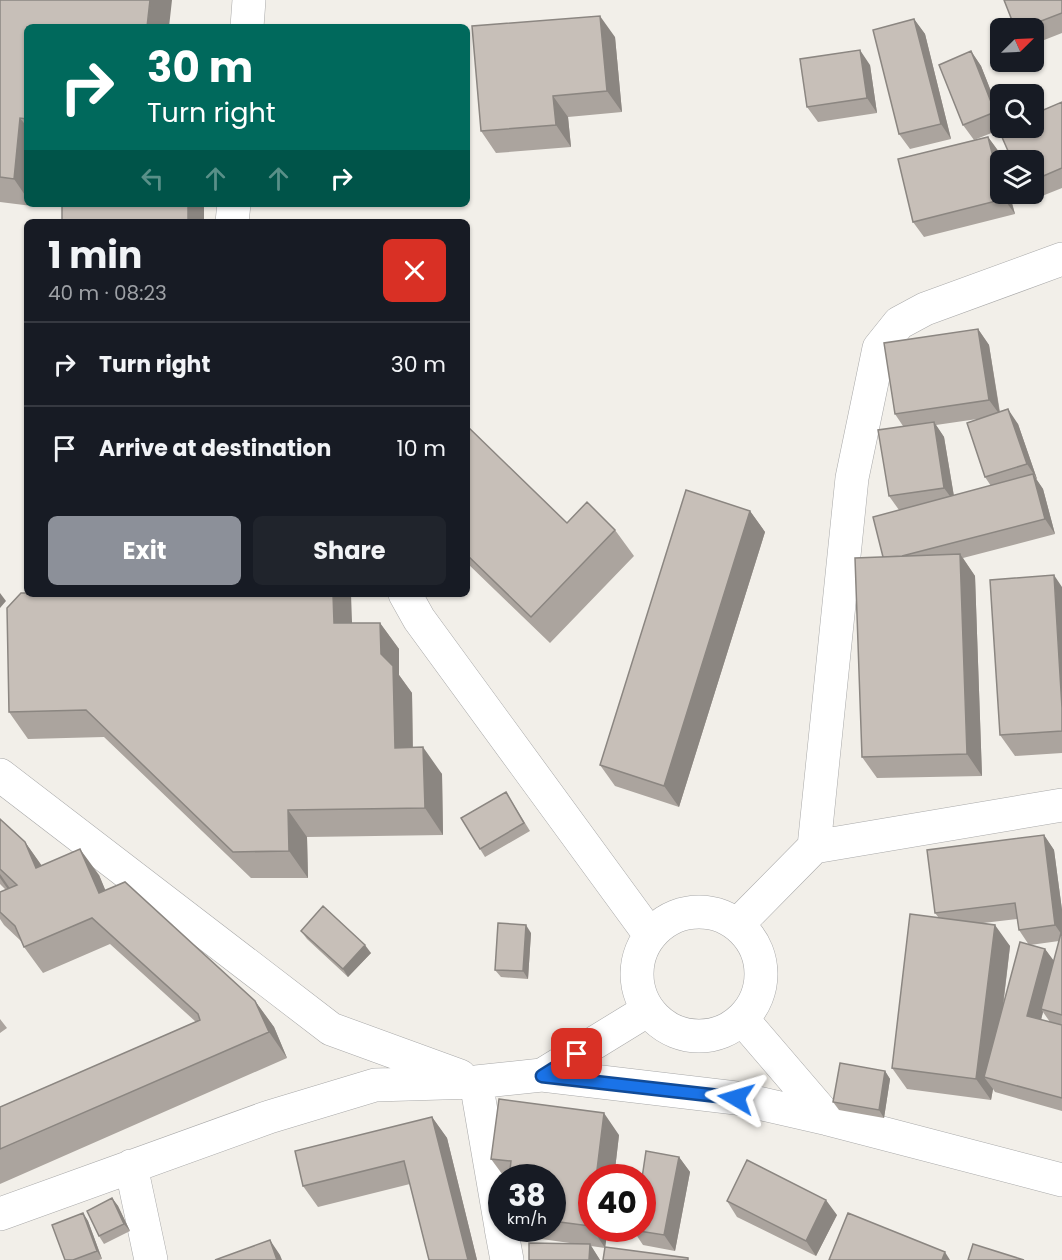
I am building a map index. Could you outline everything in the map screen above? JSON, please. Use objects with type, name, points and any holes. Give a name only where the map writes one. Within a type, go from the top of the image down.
[{"type":"street","points":[[247,24],[249,0]]},
{"type":"street","points":[[814,847],[852,478],[879,348],[899,323],[925,309],[1062,259]]},
{"type":"street","points":[[407,597],[419,619],[650,935]]},
{"type":"street","points":[[0,775],[331,1029],[476,1082]]},
{"type":"street","points":[[738,924],[814,847],[1062,805]]},
{"type":"street","points":[[708,912],[738,924],[750,938],[759,954],[762,971],[760,989],[754,1005],[743,1020],[725,1032],[704,1037],[683,1035],[663,1025],[648,1010],[639,992],[636,972],[640,953],[650,935],[675,915],[708,912]]},
{"type":"street","points":[[542,1076],[648,1010]]},
{"type":"street","points":[[743,1020],[828,1119]]},
{"type":"street","points":[[0,1214],[268,1117],[375,1085],[476,1082],[542,1076],[736,1098],[828,1119],[1062,1180]]},
{"type":"street","points":[[476,1082],[490,1164]]},
{"type":"street","points":[[131,1166],[151,1260]]},
{"type":"street","points":[[504,1242],[507,1260]]},
{"type":"building","points":[[0,0],[150,0],[147,24],[24,24],[24,119],[20,118],[14,179],[0,177]]},
{"type":"building","points":[[1004,0],[1062,0],[1062,13],[1044,20],[1044,18],[1011,18]]},
{"type":"building","points":[[600,16],[607,91],[553,96],[556,125],[481,131],[472,26]]},
{"type":"building","points":[[914,19],[941,124],[899,134],[873,30]]},
{"type":"building","points":[[860,50],[867,98],[807,107],[800,59]]},
{"type":"building","points":[[971,51],[990,99],[990,114],[963,125],[939,65]]},
{"type":"building","points":[[1062,102],[1062,168],[1044,176],[1044,150],[1008,150],[1002,138],[1044,138],[1044,110]]},
{"type":"building","points":[[988,137],[991,150],[990,203],[913,222],[898,159]]},
{"type":"building","points":[[62,207],[188,207],[188,219],[62,219]]},
{"type":"building","points":[[978,329],[989,400],[895,414],[884,343]]},
{"type":"building","points":[[1008,409],[1027,464],[985,477],[967,423]]},
{"type":"building","points":[[934,422],[944,488],[889,496],[878,430]]},
{"type":"building","points":[[470,429],[567,523],[587,502],[615,530],[531,617],[470,558]]},
{"type":"building","points":[[1033,474],[1045,519],[902,556],[883,557],[873,517]]},
{"type":"building","points":[[686,490],[750,511],[664,786],[600,765]]},
{"type":"building","points":[[960,554],[967,754],[862,757],[855,558]]},
{"type":"building","points":[[1054,575],[1062,731],[1000,735],[990,580]]},
{"type":"building","points":[[21,593],[24,593],[24,597],[333,597],[334,623],[380,623],[381,654],[393,666],[395,748],[423,747],[425,808],[288,810],[289,851],[233,852],[86,710],[9,712],[7,608]]},
{"type":"building","points":[[506,792],[524,823],[480,849],[461,818]]},
{"type":"building","points":[[0,819],[25,842],[36,868],[80,849],[99,893],[125,882],[255,1001],[269,1032],[0,1149],[0,1107],[200,1020],[198,1014],[92,918],[24,947],[15,926],[0,912],[0,892],[17,885],[0,869]]},
{"type":"building","points":[[1044,835],[1055,925],[1019,930],[1015,903],[935,913],[927,850]]},
{"type":"building","points":[[323,906],[365,945],[343,969],[301,931]]},
{"type":"building","points":[[910,914],[995,925],[976,1079],[892,1068]]},
{"type":"building","points":[[498,923],[526,925],[523,971],[495,970]]},
{"type":"building","points":[[1062,933],[1062,1015],[1041,1009]]},
{"type":"building","points":[[1020,942],[1045,949],[1027,1016],[1062,1025],[1062,1098],[984,1077]]},
{"type":"building","points":[[840,1063],[885,1071],[879,1110],[833,1102]]},
{"type":"building","points":[[499,1099],[604,1113],[598,1164],[578,1164],[578,1224],[566,1223],[566,1164],[511,1164],[511,1161],[491,1159]]},
{"type":"building","points":[[432,1117],[468,1260],[429,1260],[404,1161],[303,1186],[295,1151]]},
{"type":"building","points":[[646,1151],[679,1157],[664,1235],[656,1234],[656,1164],[644,1164]]},
{"type":"building","points":[[747,1160],[826,1200],[806,1241],[727,1201]]},
{"type":"building","points":[[112,1198],[124,1224],[99,1236],[87,1211]]},
{"type":"building","points":[[83,1213],[97,1251],[73,1260],[65,1260],[52,1225]]},
{"type":"building","points":[[848,1213],[945,1252],[942,1260],[829,1260]]},
{"type":"building","points":[[270,1240],[277,1260],[215,1260]]},
{"type":"building","points":[[529,1243],[590,1244],[589,1260],[529,1260]]},
{"type":"building","points":[[973,1244],[1024,1260],[968,1260]]},
{"type":"building","points":[[605,1247],[688,1258],[688,1260],[603,1260]]},
{"type":"route","points":[[577,1054],[542,1076],[736,1098]]}]
